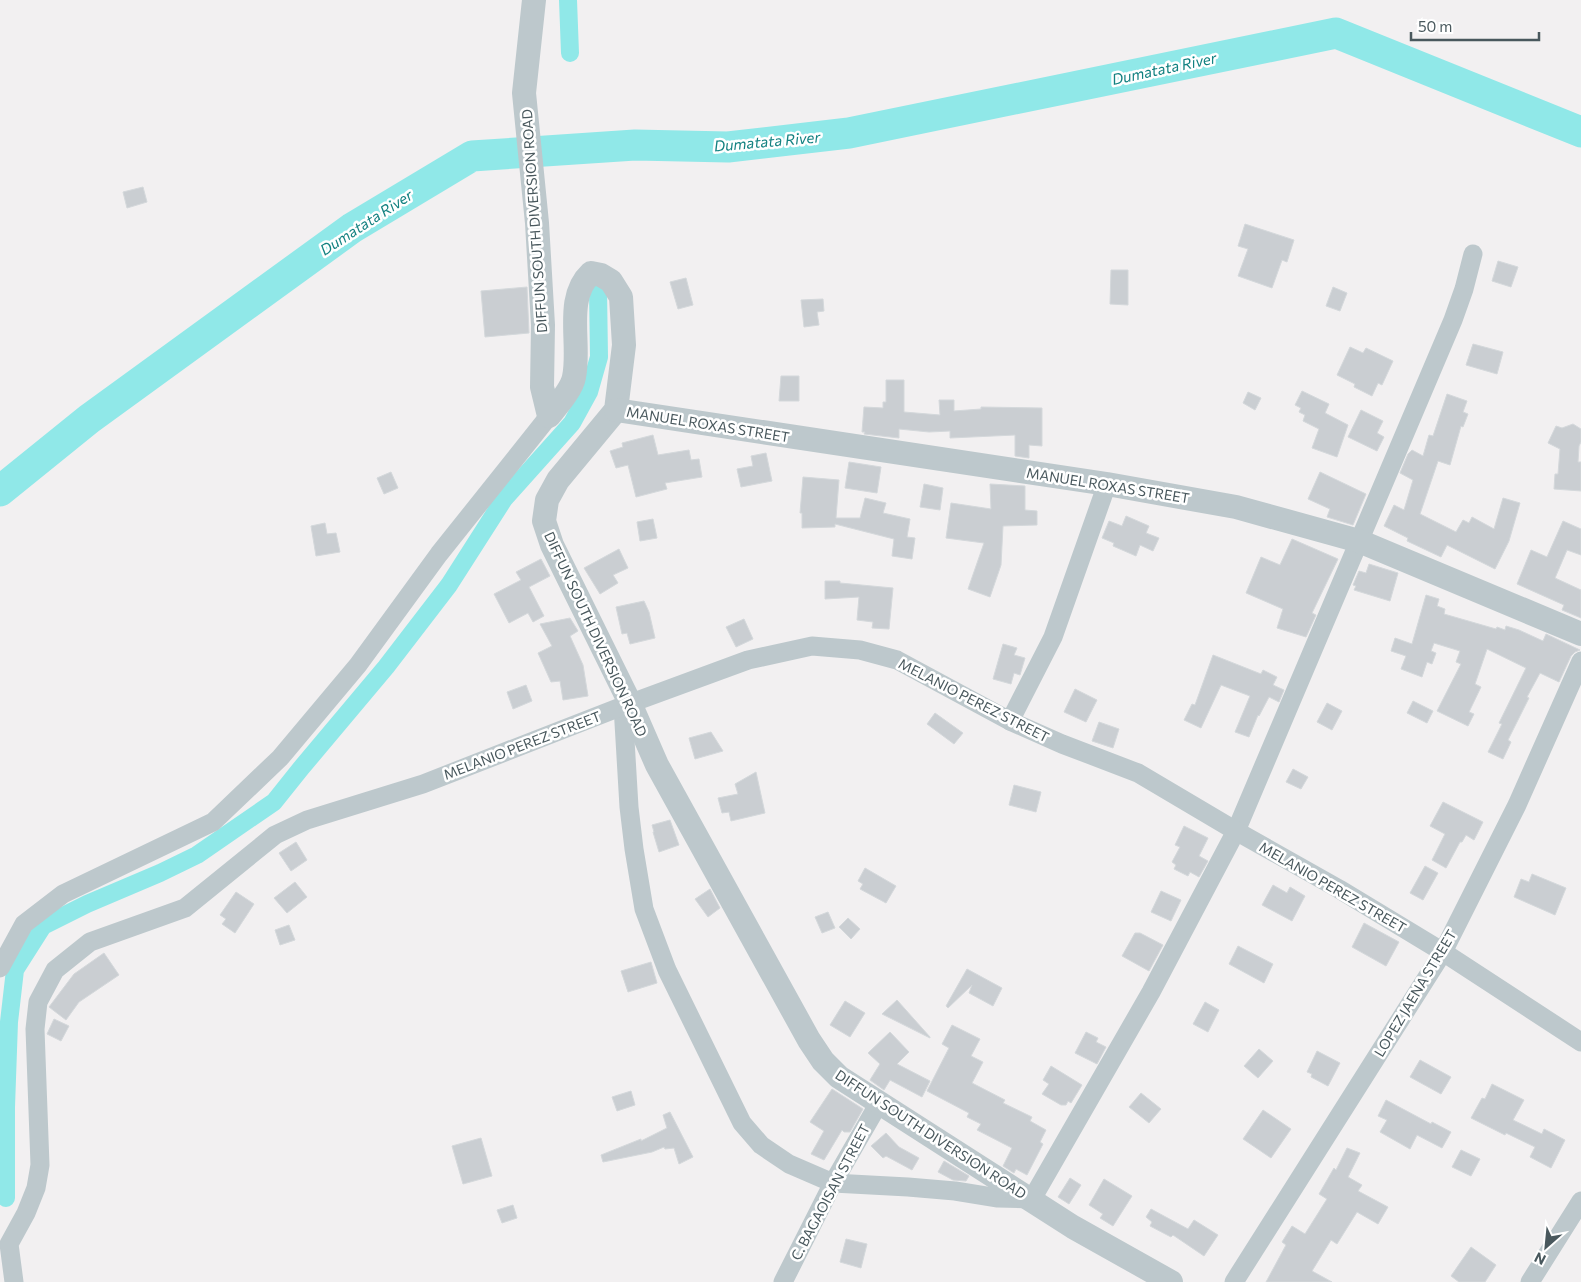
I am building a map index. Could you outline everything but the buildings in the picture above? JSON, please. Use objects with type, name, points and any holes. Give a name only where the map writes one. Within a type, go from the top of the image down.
[{"type":"street","name":"DIFFUN SOUTH DIVERSION ROAD","points":[[534,0],[524,93],[537,223],[544,325],[542,386],[549,416]]},
{"type":"street","points":[[627,705],[629,807],[644,909],[667,970],[742,1123],[761,1145],[789,1164],[833,1183],[908,1187],[955,1191],[998,1198],[1032,1199],[1151,992],[1236,831],[1452,320],[1464,289],[1473,254]]},
{"type":"street","points":[[0,968],[24,924],[63,894],[213,822],[280,758],[358,665],[439,554],[549,416],[574,379],[577,351],[576,306],[584,280],[591,274],[601,275],[612,281],[621,297],[624,345],[616,410]]},
{"type":"street","name":"DIFFUN SOUTH DIVERSION ROAD","points":[[616,410],[558,480],[547,500],[544,520],[552,545],[657,765],[809,1040],[823,1061],[839,1077],[1073,1226],[1171,1282]]},
{"type":"street","name":"MANUEL ROXAS STREET","points":[[616,410],[1107,484],[1236,507],[1359,541],[1581,634]]},
{"type":"street","points":[[1010,721],[1053,637],[1107,484]]},
{"type":"street","name":"MELANIO PEREZ STREET","points":[[14,1282],[4,1239],[26,1213],[36,1188],[40,1165],[35,1029],[38,1002],[55,970],[90,942],[185,908],[275,835],[307,820],[423,784],[748,660],[812,646],[860,650],[897,660],[1010,721],[1062,744],[1138,773],[1339,889],[1443,952],[1581,1042]]},
{"type":"street","name":"LOPEZ JAENA STREET","points":[[1234,1282],[1443,952],[1517,805],[1581,661]]},
{"type":"street","name":"C. BAGAOISAN STREET","points":[[783,1282],[833,1183],[879,1103]]},
{"type":"street","points":[[1530,1282],[1581,1201]]},
{"type":"waterway","points":[[568,0],[570,53]]},
{"type":"waterway","name":"Dumatata River","points":[[0,491],[89,419],[352,228],[472,156],[635,145],[728,147],[849,133],[1336,33],[1581,132]]},
{"type":"waterway","points":[[6,1198],[6,1107],[9,1022],[15,970],[43,926],[87,904],[197,855],[274,802],[386,667],[449,585],[504,499],[572,423],[589,392],[599,357],[598,289]]}]
